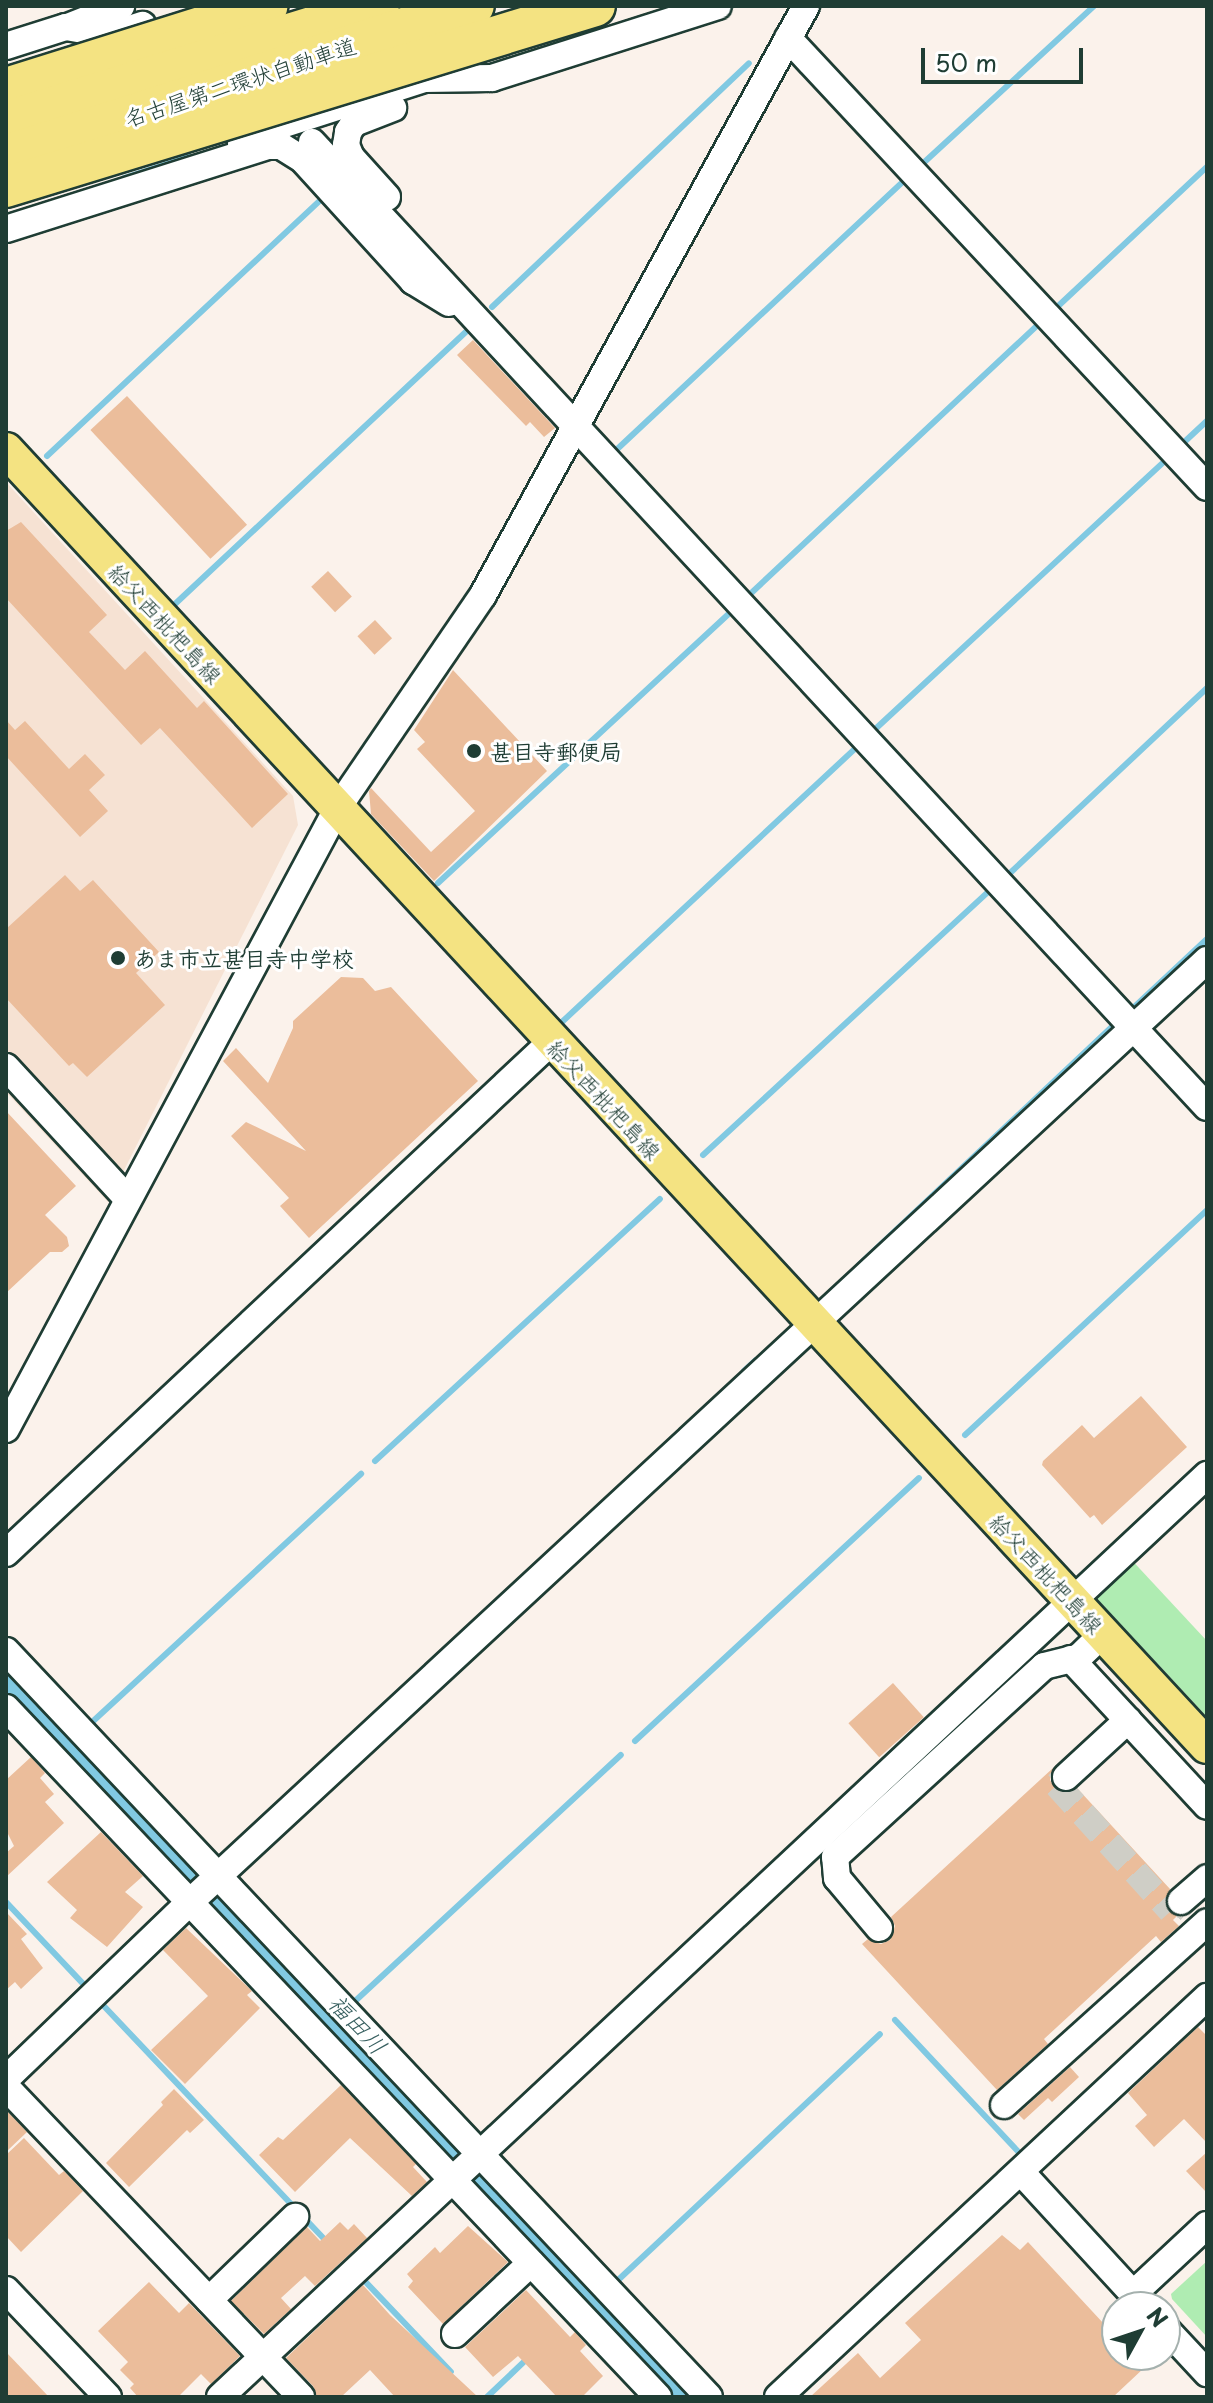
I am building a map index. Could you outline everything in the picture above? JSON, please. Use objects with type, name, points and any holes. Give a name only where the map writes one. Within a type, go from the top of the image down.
[{"type":"highway","points":[[6,88],[267,6]]},
{"type":"highway","name":"名古屋第二環状自動車道","points":[[6,121],[379,6]]},
{"type":"highway","name":"名古屋第二環状自動車道","points":[[6,155],[474,6]]},
{"type":"highway","points":[[6,187],[595,6]]},
{"type":"main road","name":"給父西枇杷島線","points":[[6,450],[1207,1746]]},
{"type":"street","points":[[6,46],[116,11],[121,6]]},
{"type":"street","points":[[66,27],[111,35],[203,6]]},
{"type":"street","points":[[474,318],[436,252],[351,157],[346,145],[348,132],[354,123],[368,115],[718,6]]},
{"type":"street","points":[[6,1429],[337,809],[483,595],[806,6]]},
{"type":"street","points":[[788,38],[1207,487]]},
{"type":"street","points":[[205,166],[263,131],[424,79],[492,78]]},
{"type":"street","points":[[312,142],[1207,1107]]},
{"type":"street","points":[[6,229],[268,146],[293,151],[413,281],[474,318]]},
{"type":"street","points":[[50,158],[102,199]]},
{"type":"street","points":[[6,2079],[190,1902],[1207,960]]},
{"type":"street","points":[[6,1553],[552,1041]]},
{"type":"street","points":[[6,1067],[127,1198]]},
{"type":"street","points":[[220,2397],[1207,1475]]},
{"type":"street","points":[[879,1928],[837,1878],[835,1857],[1044,1666],[1079,1657],[1103,1634]]},
{"type":"street","points":[[6,1651],[477,2155],[709,2397]]},
{"type":"street","points":[[1071,1659],[1207,1806]]},
{"type":"street","points":[[6,1708],[658,2397]]},
{"type":"street","points":[[1066,1777],[1128,1720]]},
{"type":"street","points":[[1181,1901],[1207,1878]]},
{"type":"street","points":[[1004,2105],[1207,1922]]},
{"type":"street","points":[[778,2397],[1207,1997]]},
{"type":"street","points":[[6,2087],[301,2397]]},
{"type":"street","points":[[1021,2172],[1131,2291]]},
{"type":"street","points":[[209,2300],[295,2217]]},
{"type":"street","points":[[1147,2291],[1207,2225]]},
{"type":"street","points":[[455,2334],[531,2263]]},
{"type":"street","points":[[6,2290],[108,2397]]},
{"type":"street","points":[[1181,2345],[1207,2373]]},
{"type":"shaded area","name":"あま市立甚目寺中学校","points":[[6,482],[293,796],[298,825],[108,1202],[6,1092]]},
{"type":"green space","points":[[1127,1555],[1207,1641],[1207,1717],[1089,1590]]},
{"type":"green space","points":[[1207,2261],[1207,2337],[1181,2309],[1181,2291],[1174,2291]]},
{"type":"water","points":[[6,1665],[689,2397],[646,2397],[6,1710]]},
{"type":"building","points":[[473,340],[555,428],[544,437],[530,422],[526,426],[457,355]]},
{"type":"building","points":[[127,396],[247,525],[210,559],[90,430]]},
{"type":"building","points":[[21,522],[107,615],[89,632],[125,670],[145,651],[197,708],[204,701],[288,794],[252,828],[160,728],[141,745],[6,598],[6,531]]},
{"type":"building","points":[[328,571],[352,597],[335,612],[311,587]]},
{"type":"building","points":[[375,620],[392,638],[374,655],[357,636]]},
{"type":"building","points":[[453,670],[547,771],[434,881],[371,814],[369,791],[371,788],[431,852],[475,811],[417,749],[425,742],[414,730]]},
{"type":"building","points":[[6,720],[15,730],[25,721],[69,769],[85,754],[105,775],[89,790],[108,811],[80,837],[6,756]]},
{"type":"building","points":[[65,875],[80,891],[93,880],[159,952],[136,973],[165,1005],[87,1077],[73,1063],[69,1066],[6,998],[6,929]]},
{"type":"building","points":[[341,977],[363,978],[375,991],[391,987],[478,1081],[309,1238],[280,1206],[289,1198],[231,1136],[246,1122],[306,1151],[223,1061],[236,1048],[268,1083],[293,1028],[293,1021]]},
{"type":"building","points":[[6,1111],[76,1186],[45,1215],[67,1237],[69,1246],[62,1252],[50,1252],[6,1293]]},
{"type":"building","points":[[1141,1396],[1187,1447],[1102,1525],[1094,1515],[1090,1518],[1042,1465],[1043,1461],[1082,1425],[1094,1438]]},
{"type":"building","points":[[893,1683],[924,1717],[879,1757],[848,1723]]},
{"type":"building","points":[[31,1757],[45,1773],[40,1778],[54,1794],[45,1802],[64,1823],[6,1877],[6,1853],[14,1846],[6,1830],[6,1780]]},
{"type":"building","points":[[1053,1768],[1050,1780],[1055,1788],[1069,1793],[1077,1788],[1170,1889],[1166,1905],[1177,1916],[1173,1920],[1179,1926],[1161,1942],[1156,1936],[1044,2039],[1048,2044],[997,2090],[862,1944],[868,1939],[881,1944],[890,1940],[895,1926],[891,1917]]},
{"type":"building","points":[[101,1832],[143,1876],[125,1892],[143,1907],[107,1947],[70,1918],[77,1910],[47,1882]]},
{"type":"building","points":[[6,1912],[27,1934],[21,1939],[43,1968],[21,1989],[15,1982],[6,1990]]},
{"type":"building","points":[[186,1928],[252,1991],[247,1995],[260,2008],[185,2084],[151,2050],[208,1996],[163,1950]]},
{"type":"building","points":[[1198,2027],[1207,2036],[1207,2143],[1184,2119],[1154,2147],[1135,2126],[1147,2115],[1128,2093]]},
{"type":"building","points":[[1070,2067],[1079,2077],[1052,2102],[1048,2098],[1024,2120],[1018,2114]]},
{"type":"building","points":[[341,2085],[416,2164],[413,2167],[427,2182],[412,2196],[350,2138],[295,2192],[259,2155],[278,2137],[283,2140]]},
{"type":"building","points":[[174,2089],[204,2120],[190,2133],[187,2130],[129,2187],[106,2163],[163,2105],[161,2102]]},
{"type":"building","points":[[6,2110],[27,2132],[6,2152]]},
{"type":"building","points":[[24,2138],[59,2175],[64,2171],[83,2191],[21,2252],[6,2236],[6,2155]]},
{"type":"building","points":[[1207,2152],[1207,2193],[1186,2171]]},
{"type":"building","points":[[340,2222],[348,2230],[354,2224],[367,2238],[315,2286],[305,2276],[281,2298],[291,2309],[264,2334],[231,2301],[307,2227],[320,2241]]},
{"type":"building","points":[[468,2226],[508,2262],[443,2324],[408,2287],[413,2281],[407,2274],[435,2247],[440,2253]]},
{"type":"building","points":[[1002,2235],[1020,2250],[1028,2242],[1101,2321],[1101,2371],[1141,2371],[1113,2397],[810,2397],[858,2353],[880,2378],[921,2340],[905,2323]]},
{"type":"building","points":[[149,2282],[179,2313],[189,2303],[240,2356],[211,2384],[201,2374],[178,2397],[138,2397],[130,2388],[134,2384],[120,2370],[128,2362],[98,2331]]},
{"type":"building","points":[[363,2285],[390,2315],[478,2397],[395,2397],[370,2370],[341,2397],[317,2397],[313,2386],[286,2358]]},
{"type":"building","points":[[526,2290],[570,2337],[575,2332],[586,2345],[580,2351],[603,2376],[582,2397],[557,2397],[518,2356],[493,2377],[465,2347]]},
{"type":"building","points":[[6,2352],[49,2397],[6,2397]]},
{"type":"waterway","points":[[919,167],[1094,6]]},
{"type":"waterway","points":[[492,307],[749,63]]},
{"type":"waterway","points":[[124,178],[183,159],[192,147]]},
{"type":"waterway","points":[[1055,309],[1207,167]]},
{"type":"waterway","points":[[613,453],[907,178]]},
{"type":"waterway","points":[[47,456],[325,196]]},
{"type":"waterway","points":[[747,597],[1041,322]]},
{"type":"waterway","points":[[175,604],[467,331]]},
{"type":"waterway","points":[[1180,446],[1207,421]]},
{"type":"waterway","points":[[871,733],[1168,458]]},
{"type":"waterway","points":[[438,883],[734,609]]},
{"type":"waterway","points":[[1009,874],[1207,688]]},
{"type":"waterway","points":[[563,1021],[860,744]]},
{"type":"waterway","points":[[703,1155],[993,887]]},
{"type":"waterway","points":[[1130,1011],[1207,939]]},
{"type":"waterway","points":[[859,1265],[1118,1021]]},
{"type":"waterway","points":[[375,1461],[660,1199]]},
{"type":"waterway","points":[[965,1435],[1207,1210]]},
{"type":"waterway","points":[[744,1371],[756,1360]]},
{"type":"waterway","points":[[90,1724],[361,1474]]},
{"type":"waterway","points":[[635,1741],[919,1478]]},
{"type":"waterway","name":"福田川","points":[[353,2003],[621,1755]]},
{"type":"waterway","points":[[6,1902],[86,1987]]},
{"type":"waterway","points":[[101,2003],[327,2242]]},
{"type":"waterway","points":[[895,2020],[1024,2158]]},
{"type":"waterway","points":[[616,2282],[880,2034]]},
{"type":"waterway","points":[[360,2276],[451,2372]]},
{"type":"waterway","points":[[487,2397],[528,2358]]},
{"type":"tunnel","points":[[1066,1777],[1057,1785],[1171,1911],[1181,1901]]},
{"type":"place","name":"甚目寺郵便局","points":[[474,751]]},
{"type":"place","name":"あま市立甚目寺中学校","points":[[118,958]]}]
